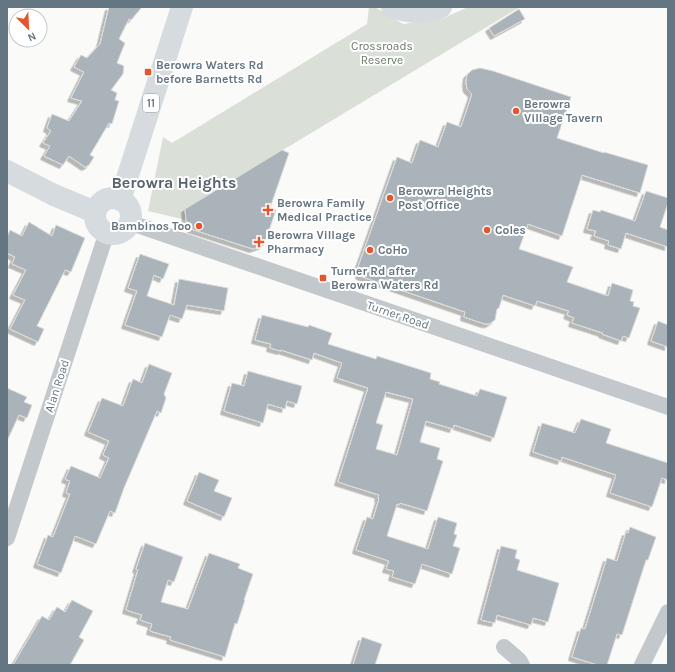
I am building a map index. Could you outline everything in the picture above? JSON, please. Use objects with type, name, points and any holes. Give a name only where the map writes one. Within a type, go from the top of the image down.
[{"type":"main road","name":"11","points":[[120,200],[182,7]]},
{"type":"main road","points":[[392,7],[402,11],[413,12],[441,7]]},
{"type":"main road","points":[[7,171],[54,195],[90,210],[96,211]]},
{"type":"main road","points":[[114,198],[120,200],[128,207],[130,212],[129,223],[122,231],[113,234],[108,233],[98,227],[95,216],[96,211],[98,205],[103,201],[114,198]]},
{"type":"street","name":"Turner Road","points":[[129,223],[668,408]]},
{"type":"street","name":"Alan Road","points":[[7,538],[103,244],[108,233]]},
{"type":"street","points":[[642,665],[668,612]]},
{"type":"street","points":[[504,647],[519,660],[522,665]]},
{"type":"green space","name":"Crossroads Reserve","points":[[369,7],[375,7],[403,24],[444,18],[468,7],[520,7],[185,209],[186,220],[148,211],[163,137],[172,143],[367,24]]},
{"type":"building","points":[[109,7],[142,7],[131,20],[129,19],[119,39],[125,43],[117,63],[124,66],[123,74],[111,90],[117,93],[115,100],[119,101],[112,124],[109,123],[90,155],[94,157],[89,165],[85,167],[69,156],[63,165],[44,156],[50,146],[43,143],[51,131],[47,128],[52,114],[69,121],[82,101],[71,98],[84,72],[74,67],[81,55],[87,58],[100,44]]},
{"type":"building","points":[[519,9],[525,19],[494,36],[489,28]]},
{"type":"building","points":[[480,68],[571,97],[557,138],[648,165],[640,193],[582,175],[562,236],[528,224],[519,249],[573,267],[567,282],[608,296],[612,283],[633,290],[630,301],[634,302],[633,306],[640,308],[629,338],[623,336],[621,341],[602,334],[603,333],[572,323],[574,318],[567,315],[569,311],[537,301],[535,306],[503,295],[499,308],[497,309],[495,320],[489,324],[485,324],[464,317],[465,312],[360,276],[357,270],[397,157],[412,163],[420,140],[438,147],[447,122],[461,127],[472,94],[467,89],[467,75],[472,70]]},
{"type":"building","points":[[282,150],[289,153],[270,208],[276,210],[264,245],[253,249],[191,229],[186,220],[185,209]]},
{"type":"building","points":[[646,191],[668,198],[668,203],[660,227],[668,230],[668,247],[626,233],[621,249],[608,245],[609,241],[594,236],[596,231],[587,229],[593,210],[600,212],[601,210],[635,221]]},
{"type":"building","points":[[29,222],[52,236],[56,225],[85,238],[71,272],[65,270],[37,326],[44,329],[38,342],[10,329],[25,300],[13,295],[26,270],[12,264],[15,257],[7,253],[7,237],[10,230],[22,236]]},
{"type":"building","points":[[140,254],[169,264],[163,279],[154,275],[147,296],[174,305],[179,279],[228,288],[224,311],[187,305],[182,319],[170,315],[162,337],[125,325],[137,291],[128,288]]},
{"type":"building","points":[[262,315],[308,327],[309,325],[332,333],[328,344],[376,359],[377,356],[431,373],[430,379],[440,382],[439,384],[477,396],[480,389],[507,397],[494,438],[454,425],[453,429],[426,421],[420,442],[440,448],[437,459],[443,461],[427,511],[400,503],[399,505],[397,504],[387,536],[428,549],[438,517],[457,523],[454,534],[457,535],[453,546],[460,548],[452,574],[422,564],[415,584],[392,577],[394,571],[386,569],[389,561],[356,550],[367,517],[373,519],[379,495],[338,482],[368,388],[337,378],[342,363],[314,353],[312,360],[270,348],[271,344],[255,340]],"holes":[[[386,392],[413,399],[397,455],[376,449],[383,425],[376,423]]]},
{"type":"building","points":[[658,321],[668,325],[668,347],[651,341]]},
{"type":"building","points":[[149,364],[172,373],[164,394],[166,398],[161,413],[157,411],[115,513],[110,511],[96,544],[75,536],[61,573],[37,564],[48,535],[53,537],[70,494],[66,493],[70,481],[65,479],[71,466],[100,478],[109,458],[103,455],[109,441],[88,432],[102,398],[123,406],[133,379],[142,383]]},
{"type":"building","points":[[248,371],[302,386],[297,404],[287,401],[285,409],[268,404],[263,423],[224,411],[232,383],[244,386]]},
{"type":"building","points":[[7,388],[27,397],[24,402],[32,405],[27,418],[19,415],[7,441]]},
{"type":"building","points":[[581,419],[611,429],[606,443],[668,463],[668,480],[662,478],[652,507],[610,493],[616,475],[562,457],[561,461],[533,452],[542,423],[575,433]]},
{"type":"building","points":[[199,472],[219,480],[214,491],[232,498],[224,517],[187,501]]},
{"type":"building","points":[[630,527],[656,537],[648,560],[646,560],[622,635],[617,634],[607,665],[598,665],[572,657],[581,628],[585,629],[607,558],[617,561],[626,532],[628,533]]},
{"type":"building","points":[[145,543],[183,557],[174,582],[168,580],[161,602],[188,609],[209,553],[240,564],[238,568],[253,574],[237,624],[235,623],[225,657],[170,640],[171,637],[150,631],[152,624],[140,620],[142,615],[126,610],[138,570],[136,569]]},
{"type":"building","points":[[501,546],[517,550],[515,558],[520,560],[517,570],[559,583],[548,622],[533,618],[531,625],[497,615],[495,623],[481,620]]},
{"type":"building","points":[[72,600],[93,611],[79,637],[84,640],[70,665],[13,665],[42,616],[49,620],[57,607],[65,612]]},
{"type":"building","points":[[362,637],[382,644],[375,665],[353,665]]},
{"type":"place","name":"Berowra Waters Rd before Barnetts Rd","points":[[148,72]]},
{"type":"place","name":"Berowra Village Tavern","points":[[516,111]]},
{"type":"place","name":"Berowra Heights Post Office","points":[[390,198]]},
{"type":"place","name":"Berowra Family Medical Practice","points":[[268,210]]},
{"type":"place","name":"Bambinos Too","points":[[199,226]]},
{"type":"place","name":"Coles","points":[[487,230]]},
{"type":"place","name":"Berowra Village Pharmacy","points":[[259,242]]},
{"type":"place","name":"CoHo","points":[[370,250]]},
{"type":"place","name":"Turner Rd after Berowra Waters Rd","points":[[323,278]]},
{"type":"district","name":"Berowra Heights","points":[[174,182]]}]
